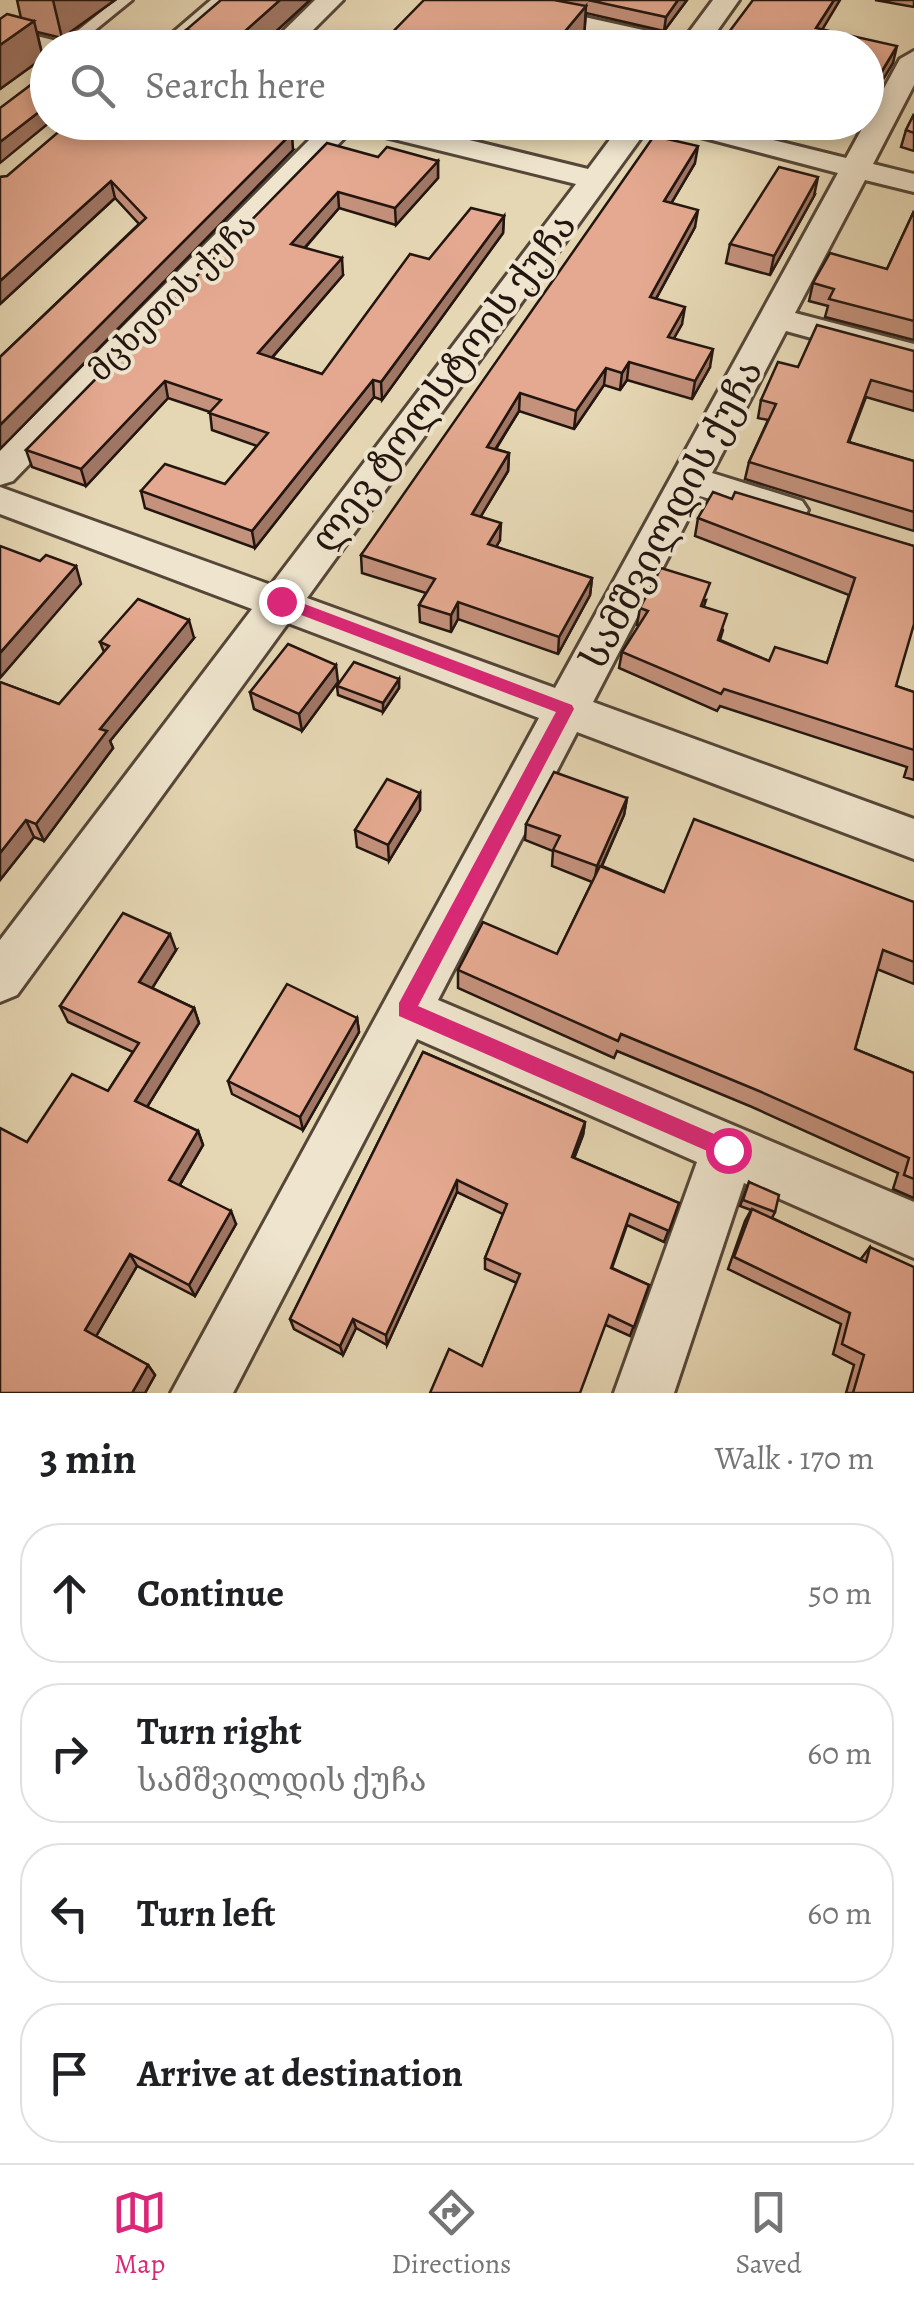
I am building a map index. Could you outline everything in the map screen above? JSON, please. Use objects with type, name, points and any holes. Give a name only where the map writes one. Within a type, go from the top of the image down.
[{"type":"street","points":[[190,30],[227,0]]},
{"type":"street","points":[[298,30],[330,0]]},
{"type":"street","points":[[472,0],[608,30]]},
{"type":"street","points":[[704,30],[726,0]]},
{"type":"street","name":"სამშვილდის ქუჩა","points":[[884,115],[914,59]]},
{"type":"street","name":"მცხეთის ქუჩა","points":[[0,472],[326,140]]},
{"type":"street","points":[[431,140],[593,180]]},
{"type":"street","name":"ლევ ტოლსტოის ქუჩა","points":[[0,980],[624,140]]},
{"type":"street","points":[[737,140],[914,183]]},
{"type":"street","name":"სამშვილდის ქუჩა","points":[[201,1393],[871,140]]},
{"type":"street","points":[[776,318],[914,355]]},
{"type":"street","points":[[689,479],[820,520]]},
{"type":"street","points":[[0,500],[281,601],[914,839]]},
{"type":"street","points":[[406,1010],[914,1230]]},
{"type":"street","points":[[644,1393],[728,1150]]},
{"type":"lane","points":[[87,30],[126,0]]},
{"type":"building","points":[[221,0],[280,0],[246,30],[186,30]]},
{"type":"building","points":[[424,0],[554,0],[586,6],[566,30],[395,30]]},
{"type":"building","points":[[588,0],[678,0],[666,17]]},
{"type":"building","points":[[753,0],[834,0],[816,28],[825,30],[730,30]]},
{"type":"building","points":[[7,14],[34,21],[0,45],[0,19]]},
{"type":"building","points":[[884,43],[897,46],[884,68]]},
{"type":"building","points":[[30,86],[30,119],[0,142],[0,108]]},
{"type":"building","points":[[914,114],[914,133],[906,130]]},
{"type":"building","points":[[49,140],[285,140],[0,425],[0,357],[146,218],[111,181],[0,281],[0,177],[7,176]]},
{"type":"building","points":[[651,140],[698,146],[664,201],[698,210],[650,297],[685,307],[668,337],[713,349],[695,381],[629,362],[622,373],[606,368],[576,411],[520,393],[487,447],[509,453],[472,514],[501,523],[488,544],[592,578],[559,637],[458,602],[451,615],[419,605],[435,579],[361,555]]},
{"type":"building","points":[[327,143],[378,157],[387,147],[438,161],[395,208],[338,192],[291,244],[342,258],[258,353],[322,374],[410,254],[429,259],[471,208],[504,216],[381,382],[373,380],[252,531],[141,491],[165,464],[225,484],[268,433],[209,413],[221,400],[165,381],[81,469],[26,450]]},
{"type":"building","points":[[779,167],[818,177],[774,256],[730,244]]},
{"type":"building","points":[[914,211],[914,321],[829,299],[834,289],[813,283],[830,253],[887,269]]},
{"type":"building","points":[[817,325],[914,351],[914,392],[871,380],[848,442],[914,461],[914,512],[749,462],[776,404],[761,400],[778,362],[798,367]]},
{"type":"building","points":[[713,492],[732,499],[735,492],[914,546],[914,624],[896,686],[914,692],[914,750],[724,689],[721,694],[622,652],[648,611],[640,608],[661,568],[710,583],[701,606],[727,614],[718,640],[769,661],[775,647],[827,663],[855,578],[698,518]]},
{"type":"building","points":[[0,546],[40,561],[46,555],[76,566],[0,653]]},
{"type":"building","points":[[138,599],[189,620],[100,729],[107,731],[36,824],[26,820],[0,853],[0,682],[59,704],[109,646],[100,642]]},
{"type":"building","points":[[288,644],[336,665],[299,714],[250,692]]},
{"type":"building","points":[[354,662],[399,679],[383,703],[337,686]]},
{"type":"building","points":[[554,772],[627,798],[597,866],[553,850],[560,836],[526,824]]},
{"type":"building","points":[[387,779],[420,793],[388,845],[355,830]]},
{"type":"building","points":[[694,819],[914,902],[914,962],[883,950],[855,1049],[914,1073],[914,1179],[904,1175],[909,1158],[759,1091],[621,1034],[618,1041],[458,970],[483,922],[557,954],[600,866],[664,892]]},
{"type":"building","points":[[123,913],[170,934],[139,982],[194,1008],[135,1101],[198,1131],[169,1180],[231,1211],[189,1285],[130,1254],[85,1330],[148,1365],[132,1393],[0,1393],[0,1128],[27,1142],[72,1074],[108,1091],[139,1043],[60,1006]]},
{"type":"building","points":[[287,984],[357,1018],[300,1117],[228,1081]]},
{"type":"building","points":[[423,1052],[585,1122],[572,1157],[679,1203],[669,1231],[630,1214],[611,1268],[649,1285],[634,1327],[609,1315],[580,1393],[430,1393],[449,1349],[482,1366],[520,1274],[485,1258],[507,1204],[457,1180],[386,1335],[353,1319],[340,1346],[290,1319]]},
{"type":"building","points":[[749,1182],[779,1195],[775,1212],[743,1200]]},
{"type":"building","points":[[752,1209],[866,1262],[870,1247],[914,1267],[914,1393],[853,1393],[864,1355],[842,1344],[850,1313],[734,1257]]},
{"type":"route","points":[[281,601],[566,709],[406,1010],[728,1150]]}]
